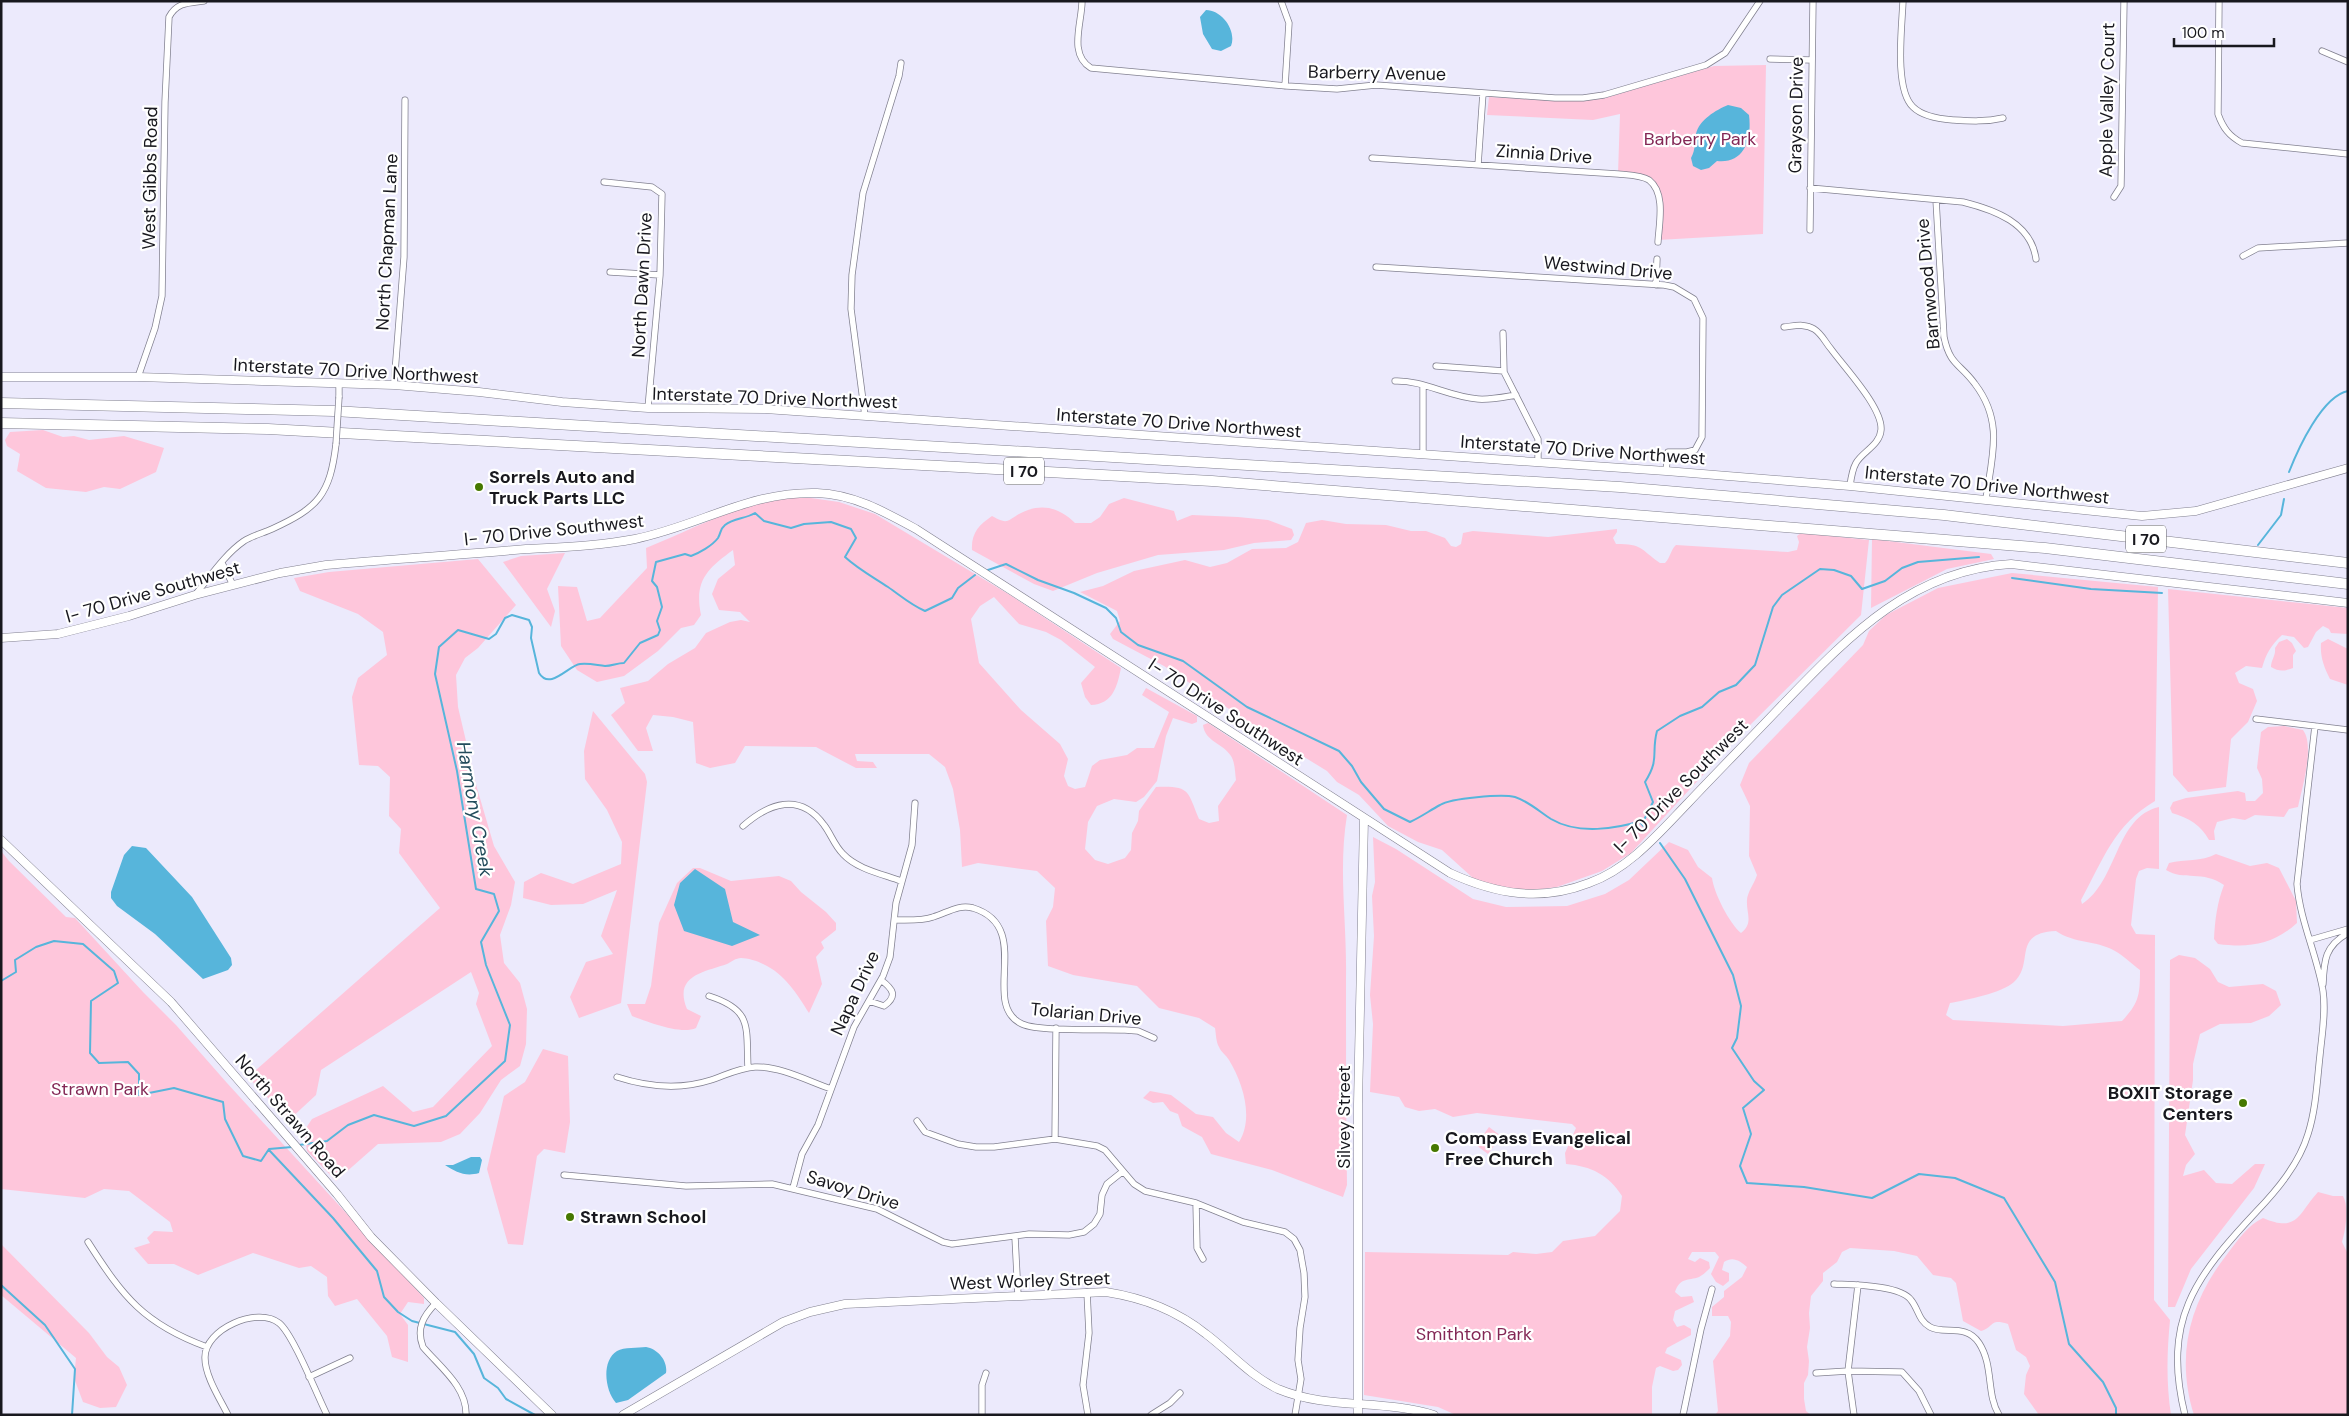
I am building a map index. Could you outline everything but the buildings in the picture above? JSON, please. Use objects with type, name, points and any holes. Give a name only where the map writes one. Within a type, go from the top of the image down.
[{"type":"highway","name":"I 70","points":[[1,403],[334,411],[1620,487],[1944,515],[2348,563]]},
{"type":"highway","name":"I 70","points":[[1,423],[268,429],[1212,481],[2046,548],[2348,584]]},
{"type":"street","name":"West Gibbs Road","points":[[138,377],[155,328],[162,296],[165,102],[169,17],[180,4],[204,1]]},
{"type":"street","name":"Barberry Avenue","points":[[1082,1],[1078,50],[1080,58],[1090,68],[1285,86],[1337,89],[1376,85],[1583,98],[1625,90],[1697,68],[1717,59],[1725,53],[1760,1]]},
{"type":"street","name":"Grayson Drive","points":[[1810,230],[1813,1]]},
{"type":"street","points":[[1903,1],[1901,79],[1905,95],[1913,107],[1928,116],[1947,120],[1986,121],[2003,118]]},
{"type":"street","name":"Apple Valley Court","points":[[2114,197],[2121,186],[2124,1]]},
{"type":"street","points":[[2219,1],[2218,114],[2223,128],[2233,138],[2242,143],[2348,154]]},
{"type":"street","points":[[1282,2],[1289,23],[1285,86]]},
{"type":"street","points":[[2322,51],[2348,62]]},
{"type":"street","points":[[1770,59],[1812,60]]},
{"type":"street","points":[[865,416],[851,309],[852,275],[863,193],[901,64]]},
{"type":"street","points":[[1478,165],[1484,92]]},
{"type":"street","name":"North Chapman Lane","points":[[394,385],[404,258],[405,100]]},
{"type":"street","name":"Zinnia Drive","points":[[1372,158],[1618,174],[1643,178],[1650,181],[1660,199],[1658,242]]},
{"type":"street","name":"North Dawn Drive","points":[[604,182],[652,187],[662,194],[660,275],[648,408]]},
{"type":"street","points":[[1810,188],[1936,200],[1984,207],[2012,220],[2034,245],[2036,259]]},
{"type":"street","name":"Barnwood Drive","points":[[1936,200],[1944,337],[1947,350],[1951,360],[1974,382],[1984,396],[1994,424],[1995,441],[1986,500]]},
{"type":"street","points":[[2243,256],[2258,248],[2348,243]]},
{"type":"street","points":[[1656,284],[1657,259]]},
{"type":"street","name":"Westwind Drive","points":[[1376,267],[1656,284],[1674,287],[1694,299],[1703,318],[1702,437],[1695,450],[1668,452],[1666,470]]},
{"type":"street","points":[[610,272],[660,275]]},
{"type":"street","points":[[1784,327],[1804,325],[1813,328],[1822,335],[1832,351],[1857,381],[1878,416],[1881,430],[1878,440],[1856,462],[1850,486]]},
{"type":"street","points":[[1503,333],[1504,371],[1538,439],[1538,462]]},
{"type":"street","points":[[1436,366],[1504,371]]},
{"type":"street","name":"Interstate 70 Drive Northwest","points":[[1,377],[138,377],[394,385],[479,392],[562,402],[648,408],[765,409],[1666,470],[1850,486],[2142,516],[2196,511],[2348,468]]},
{"type":"street","points":[[1395,382],[1416,382],[1477,399],[1516,395]]},
{"type":"street","points":[[195,595],[222,563],[244,541],[308,510],[322,496],[330,479],[336,444],[339,383]]},
{"type":"street","points":[[1423,385],[1423,454]]},
{"type":"street","name":"I- 70 Drive Southwest","points":[[1,638],[58,634],[280,573],[326,565],[635,539],[657,534],[767,496],[820,493],[850,498],[880,510],[916,529],[1450,872],[1478,885],[1510,892],[1559,892],[1590,883],[1611,873],[1629,861],[1678,814],[1851,635],[1886,607],[1916,590],[1957,574],[1990,565],[2012,564],[2348,603]]},
{"type":"street","points":[[222,563],[233,585]]},
{"type":"street","points":[[2256,719],[2348,730]]},
{"type":"street","points":[[2315,726],[2297,884],[2299,906],[2323,992]]},
{"type":"street","name":"Napa Drive","points":[[793,1188],[802,1154],[818,1125],[854,1027],[881,980],[890,957],[896,903],[912,846],[915,803]]},
{"type":"street","points":[[742,826],[756,814],[772,806],[787,804],[804,807],[817,815],[843,854],[856,864],[901,881]]},
{"type":"street","name":"Silvey Street","points":[[1358,1415],[1358,1104],[1364,818]]},
{"type":"street","name":"North Strawn Road","points":[[1,840],[171,1002],[371,1237],[552,1415]]},
{"type":"street","name":"Tolarian Drive","points":[[895,920],[932,918],[960,907],[972,908],[982,912],[999,928],[1004,938],[1005,1002],[1014,1020],[1024,1025],[1056,1028],[1131,1030],[1154,1038]]},
{"type":"street","points":[[2310,940],[2348,931]]},
{"type":"street","points":[[2185,1415],[2178,1381],[2178,1355],[2185,1311],[2193,1291],[2205,1270],[2280,1186],[2308,1136],[2318,1080],[2323,1024],[2324,963],[2331,945],[2348,931]]},
{"type":"street","points":[[869,1001],[884,1006],[891,1001],[893,994],[890,986],[881,980]]},
{"type":"street","points":[[709,996],[726,1001],[736,1008],[743,1017],[746,1025],[748,1068]]},
{"type":"street","points":[[1055,1139],[1056,1028]]},
{"type":"street","points":[[617,1077],[644,1084],[679,1086],[709,1081],[748,1068],[776,1070],[831,1089]]},
{"type":"street","points":[[917,1121],[924,1132],[950,1142],[976,1146],[1014,1145],[1055,1139],[1097,1146],[1105,1150],[1122,1172],[1134,1184],[1145,1191],[1196,1203],[1243,1222],[1285,1232],[1294,1239],[1300,1250],[1304,1273],[1305,1297],[1300,1328],[1298,1360],[1299,1397],[1295,1415]]},
{"type":"street","name":"Savoy Drive","points":[[564,1175],[668,1185],[755,1183],[793,1188],[840,1202],[877,1209],[943,1242],[952,1244],[1015,1238],[1029,1234],[1069,1235],[1084,1232],[1094,1224],[1100,1214],[1102,1195],[1107,1184],[1122,1172]]},
{"type":"street","points":[[1196,1203],[1197,1248],[1203,1259]]},
{"type":"street","points":[[1015,1238],[1018,1295]]},
{"type":"street","points":[[88,1242],[114,1283],[135,1307],[156,1324],[187,1340],[207,1347]]},
{"type":"street","points":[[1834,1284],[1858,1285],[1898,1291],[1911,1299],[1920,1319],[1932,1328],[1965,1332],[1978,1341],[1988,1360],[1993,1406],[1999,1415]]},
{"type":"street","points":[[1854,1415],[1848,1371],[1858,1285]]},
{"type":"street","points":[[1683,1415],[1694,1354],[1712,1290]]},
{"type":"street","points":[[1087,1292],[1089,1334],[1083,1385],[1088,1415]]},
{"type":"street","name":"West Worley Street","points":[[623,1415],[752,1339],[810,1312],[845,1304],[1106,1292],[1138,1297],[1168,1309],[1205,1333],[1257,1378],[1299,1397],[1358,1404],[1411,1407],[1434,1415]]},
{"type":"street","points":[[436,1303],[426,1313],[422,1322],[421,1340],[423,1347],[462,1391],[467,1406],[466,1415]]},
{"type":"street","points":[[228,1415],[207,1368],[205,1358],[207,1347],[213,1336],[236,1324],[258,1316],[274,1319],[287,1330],[327,1415]]},
{"type":"street","points":[[309,1377],[350,1358]]},
{"type":"street","points":[[1816,1373],[1848,1371],[1902,1372],[1919,1391],[1931,1415]]},
{"type":"street","points":[[982,1415],[982,1385],[986,1373]]},
{"type":"street","points":[[1151,1415],[1180,1394]]},
{"type":"green space","name":"Barberry Park","points":[[1766,65],[1763,234],[1658,240],[1659,199],[1650,181],[1618,174],[1620,114],[1593,120],[1487,115],[1489,97],[1562,101],[1601,99],[1714,66]]},
{"type":"green space","points":[[43,430],[63,437],[74,436],[89,440],[124,436],[164,448],[156,472],[120,489],[104,487],[86,492],[46,488],[17,471],[20,454],[7,446],[5,440],[10,432]]},
{"type":"green space","points":[[780,498],[811,498],[839,502],[875,514],[1010,595],[1121,668],[1116,688],[1109,698],[1098,704],[1091,705],[1085,697],[1081,683],[1095,667],[1061,640],[1046,632],[1019,624],[994,597],[980,606],[971,619],[979,663],[1021,710],[1060,744],[1068,759],[1064,776],[1068,786],[1075,789],[1085,787],[1092,766],[1100,760],[1127,755],[1137,748],[1154,748],[1169,712],[1142,695],[1146,688],[1197,716],[1197,722],[1192,724],[1173,718],[1166,736],[1157,781],[1144,797],[1136,802],[1114,799],[1097,806],[1088,822],[1085,849],[1095,860],[1108,864],[1125,858],[1131,850],[1132,833],[1138,821],[1139,811],[1156,787],[1181,789],[1189,796],[1199,819],[1209,823],[1219,821],[1218,806],[1236,780],[1235,771],[1233,761],[1228,752],[1204,731],[1203,725],[1208,723],[1347,815],[1344,835],[1343,876],[1346,956],[1347,1185],[1343,1197],[1272,1170],[1211,1154],[1202,1137],[1182,1126],[1178,1114],[1170,1111],[1163,1102],[1153,1103],[1143,1098],[1150,1091],[1171,1095],[1196,1114],[1213,1117],[1226,1133],[1239,1142],[1243,1133],[1246,1122],[1245,1101],[1239,1079],[1218,1045],[1215,1028],[1199,1018],[1159,1008],[1137,986],[1073,975],[1048,966],[1046,921],[1053,907],[1055,888],[1037,871],[978,863],[962,867],[960,830],[953,789],[945,767],[929,754],[855,754],[857,761],[873,762],[877,768],[856,768],[816,747],[745,746],[735,763],[710,768],[696,763],[693,722],[653,715],[646,728],[653,751],[638,751],[611,715],[625,703],[620,688],[648,681],[668,664],[695,648],[706,633],[730,622],[741,620],[750,622],[740,612],[719,610],[712,594],[718,579],[735,565],[733,550],[716,563],[705,577],[699,593],[701,615],[694,625],[681,628],[658,651],[624,676],[597,682],[577,670],[561,646],[558,586],[577,587],[587,621],[600,618],[647,568],[646,548],[726,514],[759,503]]},
{"type":"green space","points":[[1124,498],[1174,511],[1177,521],[1192,515],[1268,520],[1292,529],[1294,535],[1291,540],[1254,543],[1224,550],[1158,555],[1097,573],[1053,591],[1034,584],[972,550],[974,534],[992,516],[1007,521],[1028,510],[1050,508],[1063,513],[1075,523],[1091,523],[1100,517],[1109,504]]},
{"type":"green space","points":[[1322,520],[1346,524],[1386,525],[1411,531],[1426,531],[1445,538],[1451,546],[1456,547],[1461,544],[1463,533],[1473,531],[1548,537],[1617,529],[1613,538],[1616,544],[1637,546],[1660,563],[1665,563],[1676,545],[1788,552],[1797,550],[1799,542],[1797,536],[1801,533],[1869,540],[1861,615],[1738,737],[1631,853],[1602,871],[1557,887],[1526,891],[1493,887],[1473,878],[1442,850],[1418,842],[1388,826],[1359,795],[1337,782],[1327,771],[1164,666],[1113,639],[1110,634],[1120,621],[1117,611],[1080,592],[1103,586],[1134,571],[1185,560],[1210,567],[1227,563],[1252,549],[1286,548],[1298,542],[1306,523]]},
{"type":"green space","points":[[1872,539],[1991,554],[1994,559],[1947,569],[1871,608]]},
{"type":"green space","points":[[565,553],[547,589],[555,611],[551,627],[503,562],[521,556]]},
{"type":"green space","points":[[478,559],[516,605],[478,648],[465,658],[456,675],[458,707],[477,788],[494,846],[515,882],[511,905],[500,935],[504,963],[520,983],[527,1009],[526,1044],[520,1066],[501,1080],[480,1113],[460,1134],[441,1142],[378,1144],[336,1181],[307,1151],[304,1131],[312,1119],[383,1086],[413,1112],[433,1107],[492,1046],[476,1004],[479,993],[471,972],[321,1070],[316,1095],[289,1120],[248,1077],[440,908],[399,853],[401,829],[389,816],[390,777],[378,766],[359,765],[352,697],[358,678],[387,655],[383,632],[358,614],[300,591],[294,578],[329,572]]},
{"type":"green space","name":"Smithton Park","points":[[2012,573],[2158,587],[2155,801],[2129,821],[2119,832],[2103,857],[2081,900],[2082,904],[2094,894],[2103,881],[2133,823],[2145,813],[2159,807],[2159,869],[2147,868],[2139,871],[2136,879],[2131,925],[2136,934],[2155,935],[2154,1300],[2170,1320],[2167,1367],[2171,1415],[2039,1415],[2024,1394],[2026,1375],[2030,1366],[2026,1357],[2016,1350],[2008,1324],[1998,1322],[1981,1331],[1963,1321],[1956,1283],[1951,1278],[1933,1275],[1917,1256],[1894,1251],[1850,1248],[1842,1252],[1837,1262],[1823,1273],[1823,1281],[1811,1296],[1810,1328],[1807,1347],[1809,1361],[1808,1375],[1804,1383],[1804,1399],[1806,1411],[1811,1415],[1715,1415],[1718,1411],[1713,1361],[1730,1336],[1731,1322],[1728,1316],[1712,1316],[1712,1307],[1724,1297],[1724,1291],[1742,1277],[1747,1267],[1733,1259],[1724,1262],[1722,1270],[1729,1273],[1729,1281],[1723,1286],[1716,1282],[1711,1274],[1719,1257],[1715,1252],[1692,1252],[1688,1259],[1695,1262],[1700,1258],[1709,1262],[1710,1268],[1699,1277],[1685,1280],[1679,1284],[1675,1292],[1681,1297],[1692,1296],[1694,1302],[1675,1311],[1673,1320],[1677,1327],[1684,1325],[1691,1329],[1691,1335],[1667,1348],[1665,1353],[1681,1360],[1682,1365],[1678,1370],[1673,1371],[1660,1366],[1656,1368],[1652,1387],[1652,1415],[1456,1415],[1438,1407],[1364,1395],[1365,1252],[1508,1255],[1513,1252],[1536,1254],[1552,1252],[1563,1241],[1595,1236],[1620,1211],[1622,1196],[1611,1182],[1591,1169],[1566,1164],[1565,1153],[1576,1128],[1572,1124],[1477,1113],[1453,1117],[1435,1109],[1419,1111],[1405,1107],[1399,1097],[1370,1092],[1373,1024],[1370,995],[1374,936],[1372,896],[1375,882],[1373,837],[1396,849],[1473,899],[1506,907],[1567,906],[1605,894],[1629,880],[1669,842],[1688,850],[1698,867],[1712,878],[1723,907],[1741,933],[1748,922],[1747,897],[1757,875],[1749,856],[1750,806],[1740,785],[1749,763],[1863,645],[1869,631],[1886,615],[1938,588]],"holes":[[[2056,931],[2063,935],[2115,951],[2140,970],[2140,986],[2135,1004],[2122,1021],[2063,1026],[1953,1020],[1946,1015],[1950,1003],[1993,993],[2014,982],[2020,974],[2028,943],[2033,937],[2042,933]]]},
{"type":"green space","points":[[2168,589],[2348,608],[2348,634],[2331,633],[2329,629],[2323,626],[2316,632],[2308,647],[2304,648],[2294,637],[2282,635],[2269,650],[2262,668],[2246,666],[2235,673],[2239,683],[2253,689],[2257,701],[2248,722],[2231,739],[2226,787],[2188,792],[2173,775]]},
{"type":"green space","points":[[2287,639],[2292,643],[2296,651],[2293,655],[2293,668],[2277,670],[2271,667],[2275,648],[2279,642]]},
{"type":"green space","points":[[2328,639],[2348,649],[2348,685],[2330,679],[2326,670],[2322,657],[2321,643]]},
{"type":"green space","points":[[593,711],[645,774],[647,782],[621,1003],[579,1018],[570,997],[586,962],[613,954],[601,936],[617,890],[583,904],[551,905],[523,898],[524,882],[541,873],[573,884],[621,864],[622,842],[607,810],[585,779],[584,751]]},
{"type":"green space","points":[[2284,726],[2303,730],[2308,746],[2305,779],[2298,807],[2289,809],[2284,817],[2255,815],[2245,820],[2233,818],[2217,822],[2214,831],[2215,840],[2209,840],[2194,823],[2172,813],[2170,808],[2173,802],[2186,798],[2238,791],[2245,793],[2246,801],[2255,801],[2263,793],[2262,779],[2257,768],[2261,732],[2268,727]]},
{"type":"green space","name":"Strawn Park","points":[[1,851],[66,917],[75,918],[176,1025],[424,1298],[424,1304],[408,1302],[400,1314],[408,1325],[408,1362],[392,1357],[387,1336],[357,1299],[335,1306],[328,1296],[327,1277],[311,1266],[299,1268],[253,1253],[198,1275],[174,1264],[148,1264],[134,1248],[150,1243],[147,1238],[154,1231],[173,1232],[170,1222],[129,1191],[104,1189],[85,1198],[1,1189]]},
{"type":"green space","points":[[2216,854],[2250,866],[2267,863],[2279,868],[2296,901],[2297,923],[2279,936],[2260,943],[2240,946],[2218,944],[2214,939],[2215,925],[2224,885],[2209,878],[2180,875],[2166,870],[2169,863],[2205,858]]},
{"type":"green space","points":[[693,868],[700,868],[731,881],[779,876],[791,881],[836,923],[836,930],[821,942],[824,948],[816,957],[822,984],[809,1013],[790,985],[778,973],[758,962],[741,958],[701,973],[688,982],[684,989],[687,1009],[701,1016],[696,1028],[690,1030],[673,1029],[632,1016],[627,1004],[645,1004],[651,986],[659,923],[677,883]]},
{"type":"green space","points":[[2179,955],[2195,958],[2210,969],[2218,982],[2229,987],[2263,984],[2276,991],[2281,1005],[2269,1016],[2251,1023],[2220,1024],[2200,1034],[2193,1064],[2193,1080],[2185,1135],[2195,1154],[2186,1165],[2183,1176],[2204,1170],[2216,1183],[2232,1184],[2255,1164],[2265,1164],[2254,1188],[2191,1269],[2175,1307],[2168,1307],[2170,960]]},
{"type":"green space","points":[[543,1049],[568,1056],[570,1122],[565,1153],[544,1149],[537,1156],[523,1245],[508,1244],[487,1169],[504,1096],[525,1082]]},
{"type":"green space","points":[[1489,1127],[1501,1136],[1488,1154],[1476,1145]]},
{"type":"green space","points":[[2318,1192],[2333,1196],[2343,1196],[2346,1206],[2346,1224],[2342,1242],[2348,1254],[2348,1415],[2194,1415],[2188,1393],[2186,1350],[2196,1310],[2204,1290],[2228,1253],[2253,1225],[2263,1218],[2275,1222],[2291,1222],[2301,1214]]},
{"type":"green space","points":[[1,1244],[89,1333],[107,1357],[119,1367],[127,1385],[116,1407],[100,1408],[83,1402],[74,1378],[76,1358],[1,1295]]},
{"type":"water","points":[[1206,10],[1218,14],[1227,22],[1232,34],[1231,46],[1221,51],[1212,49],[1203,34],[1200,17]]},
{"type":"water","points":[[1728,105],[1741,108],[1749,115],[1750,124],[1745,148],[1734,158],[1727,161],[1717,161],[1709,168],[1701,170],[1693,166],[1691,158],[1694,152],[1698,129],[1709,116]]},
{"type":"water","points":[[132,846],[146,848],[192,897],[231,958],[232,965],[228,970],[203,979],[155,934],[117,906],[111,898],[111,892],[124,855]]},
{"type":"water","points":[[695,869],[725,889],[733,922],[760,935],[732,946],[684,931],[674,905],[680,883]]},
{"type":"water","points":[[471,1157],[480,1157],[482,1160],[479,1173],[461,1173],[445,1165],[453,1165]]},
{"type":"water","points":[[646,1347],[654,1350],[661,1356],[664,1360],[666,1373],[628,1400],[616,1403],[609,1391],[606,1376],[612,1356],[617,1351],[627,1348]]},
{"type":"waterway","name":"Harmony Creek","points":[[2289,472],[2298,450],[2320,413],[2338,395],[2348,391]]},
{"type":"waterway","name":"Harmony Creek","points":[[2258,545],[2281,515],[2284,499]]},
{"type":"waterway","name":"Harmony Creek","points":[[299,1145],[327,1141],[348,1125],[374,1115],[414,1126],[446,1116],[505,1061],[510,1025],[486,965],[481,942],[499,911],[494,894],[476,889],[457,771],[435,674],[439,647],[458,630],[489,639],[496,634],[505,618],[512,615],[529,620],[532,627],[531,638],[539,673],[543,678],[548,679],[560,676],[580,664],[605,666],[624,663],[640,643],[658,635],[660,630],[657,621],[662,607],[657,587],[652,581],[656,562],[685,554],[691,556],[698,553],[718,538],[725,525],[755,513],[764,521],[791,528],[804,524],[831,522],[851,529],[856,538],[845,557],[860,569],[925,611],[952,598],[958,588],[975,575]]},
{"type":"waterway","name":"Harmony Creek","points":[[988,570],[1006,564],[1038,580],[1074,593],[1106,608],[1116,618],[1121,632],[1138,645],[1183,661],[1247,707],[1339,751],[1352,766],[1361,782],[1384,809],[1410,822],[1440,805],[1455,800],[1508,796],[1525,801],[1551,819],[1562,824],[1585,829],[1597,829],[1621,826],[1644,820],[1653,802],[1645,782],[1654,762],[1657,731],[1680,716],[1702,707],[1719,692],[1736,685],[1755,665],[1773,607],[1782,595],[1820,569],[1834,570],[1851,576],[1862,589],[1885,581],[1902,568],[1918,562],[1979,557]]},
{"type":"waterway","name":"Harmony Creek","points":[[2012,578],[2091,589],[2162,593]]},
{"type":"waterway","points":[[1639,821],[1647,830]]},
{"type":"waterway","points":[[1660,843],[1685,879],[1733,975],[1741,1006],[1737,1038],[1732,1048],[1754,1081],[1764,1090],[1743,1108],[1751,1134],[1740,1166],[1747,1183],[1804,1187],[1872,1198],[1919,1174],[1955,1178],[2004,1198],[2055,1282],[2069,1344],[2103,1382],[2116,1408],[2116,1415]]},
{"type":"waterway","name":"Harmony Creek","points":[[1,981],[16,972],[15,960],[36,947],[54,941],[83,944],[114,971],[118,983],[91,1001],[90,1053],[99,1063],[128,1062],[139,1074],[139,1095],[174,1088],[223,1102],[225,1119],[243,1156],[261,1161],[269,1149],[292,1147]]},
{"type":"waterway","points":[[269,1150],[333,1218],[377,1271],[384,1297],[398,1312],[412,1321],[455,1332],[474,1354],[484,1378],[498,1388],[506,1399],[535,1415]]},
{"type":"waterway","points":[[1,1285],[45,1325],[75,1369],[72,1415]]},
{"type":"place","name":"Sorrels Auto and Truck Parts LLC","points":[[479,487]]},
{"type":"place","name":"BOXIT Storage Centers","points":[[2243,1103]]},
{"type":"place","name":"Compass Evangelical Free Church","points":[[1435,1148]]},
{"type":"place","name":"Strawn School","points":[[570,1217]]}]
